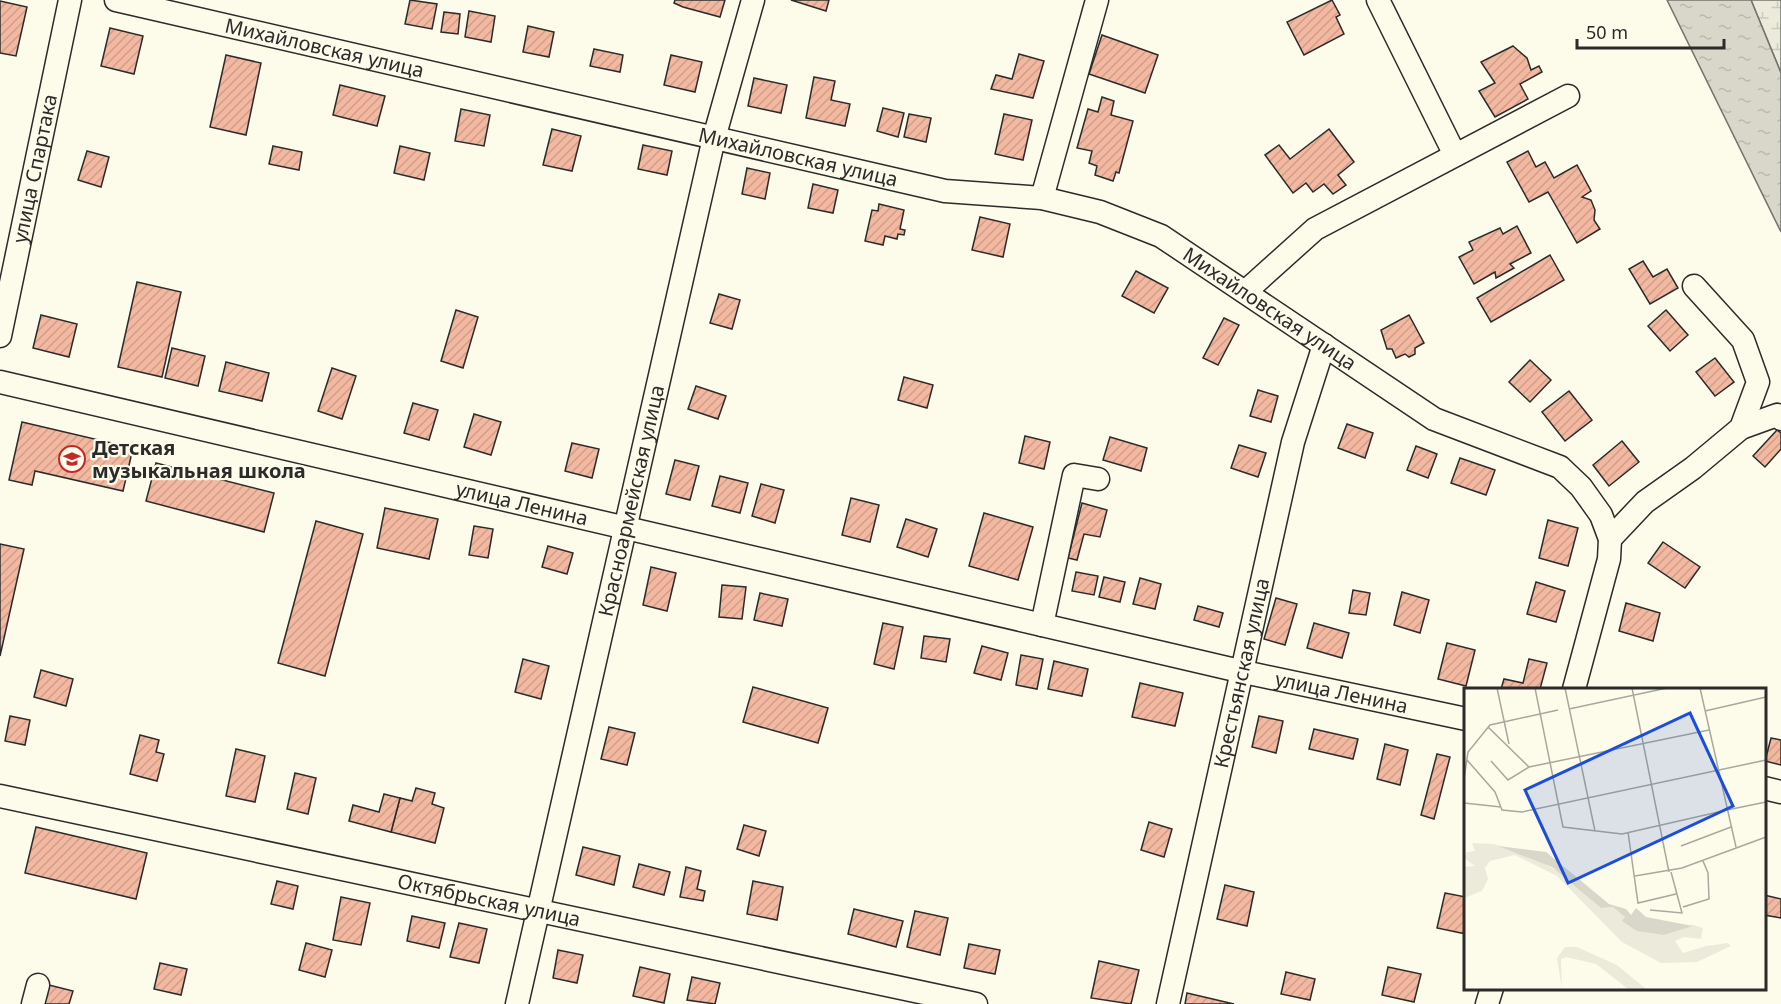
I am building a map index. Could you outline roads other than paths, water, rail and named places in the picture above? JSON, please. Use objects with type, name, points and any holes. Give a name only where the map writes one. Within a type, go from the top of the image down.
[{"type":"street","name":"улица Спартака","points":[[0,336],[70,0]]},
{"type":"street","name":"Михайловская улица","points":[[116,0],[945,191],[1042,198],[1100,212],[1161,236],[1434,419],[1560,467],[1581,487],[1601,514],[1610,539]]},
{"type":"street","name":"Красноармейская улица","points":[[518,1004],[714,138],[753,0]]},
{"type":"street","points":[[1042,198],[1097,0]]},
{"type":"street","points":[[1378,0],[1455,155]]},
{"type":"street","points":[[1245,292],[1315,229],[1568,96]]},
{"type":"street","points":[[1694,286],[1743,340],[1758,382],[1741,428]]},
{"type":"street","name":"Крестьянская улица","points":[[1168,1004],[1244,672],[1293,442],[1324,345]]},
{"type":"street","name":"улица Ленина","points":[[0,382],[1244,672],[1464,719]]},
{"type":"street","points":[[1574,688],[1609,559],[1610,539],[1645,502],[1693,468],[1741,428],[1777,414],[1781,418]]},
{"type":"street","points":[[1042,625],[1074,475],[1098,479]]},
{"type":"street","points":[[1766,788],[1781,792]]},
{"type":"street","name":"Октябрьская улица","points":[[0,796],[539,909],[976,1004]]},
{"type":"street","points":[[1487,1004],[1491,989]]},
{"type":"water","points":[[1667,0],[1751,0],[1781,73],[1781,232]]},
{"type":"place","name":"Детская музыкальная школа","points":[[72,459]]}]
